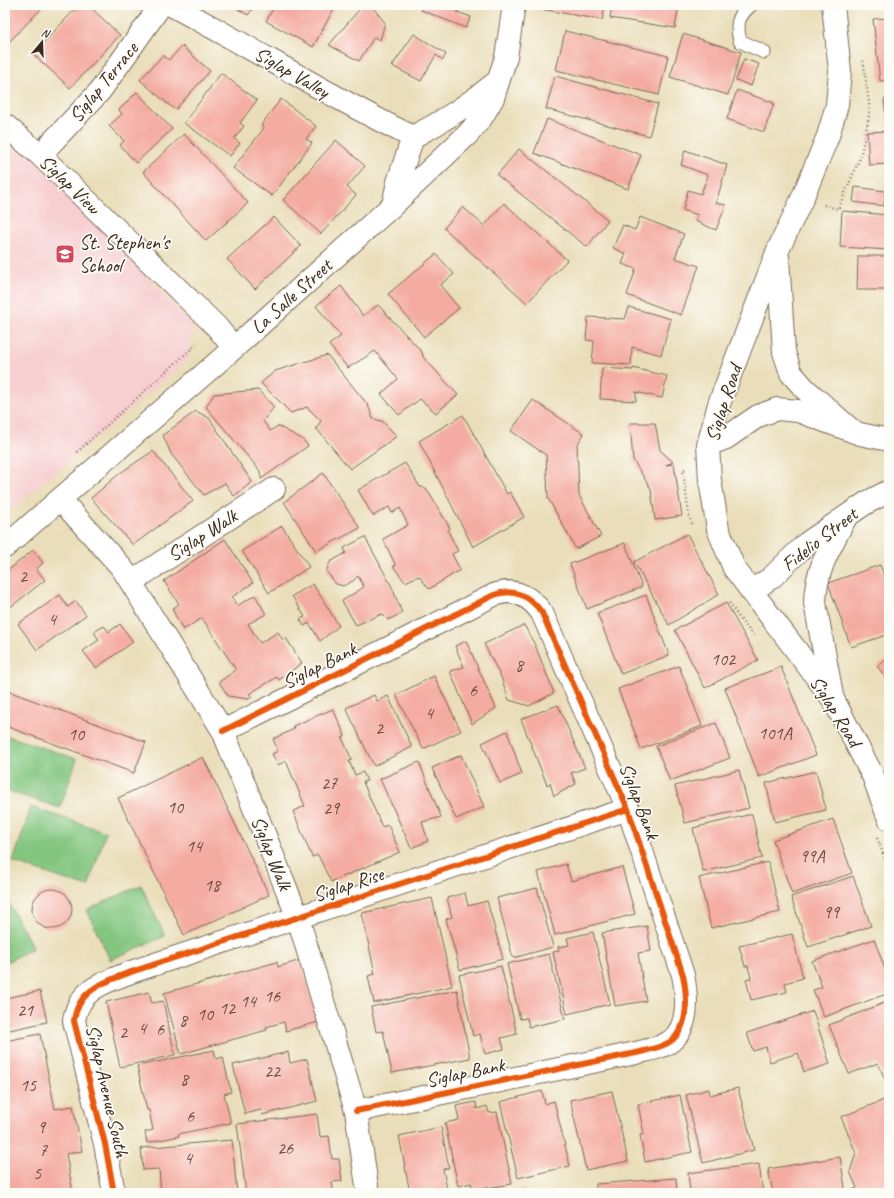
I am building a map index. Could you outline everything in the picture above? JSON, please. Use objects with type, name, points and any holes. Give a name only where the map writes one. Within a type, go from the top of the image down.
[{"type":"street","name":"Siglap Terrace","points":[[40,155],[100,91],[161,5]]},
{"type":"street","name":"Siglap Valley","points":[[171,5],[232,37],[357,110],[413,137]]},
{"type":"street","name":"La Salle Street","points":[[5,547],[234,348],[469,133],[482,117],[493,98],[500,80],[506,57],[514,5]]},
{"type":"street","name":"Siglap Road","points":[[833,5],[840,71],[837,105],[828,136],[778,250],[724,392],[708,444],[710,480],[718,529],[734,568],[833,699],[873,776],[889,819]]},
{"type":"street","points":[[393,204],[398,182],[413,137],[441,123],[500,80]]},
{"type":"street","name":"Siglap View","points":[[5,125],[40,155],[216,326],[234,348]]},
{"type":"street","points":[[778,250],[784,352],[791,373],[805,389],[850,429]]},
{"type":"street","points":[[708,444],[726,438],[758,416],[777,409],[798,411],[871,437],[889,440]]},
{"type":"street","name":"Siglap Walk","points":[[131,582],[274,489]]},
{"type":"street","name":"Fidelio Street","points":[[751,591],[771,578],[808,543],[866,503],[889,491]]},
{"type":"street","name":"Siglap Walk","points":[[60,499],[122,568],[223,731],[298,918],[356,1111],[368,1193]]},
{"type":"street","points":[[833,699],[815,603],[815,588],[820,567],[846,517]]},
{"type":"street","name":"Siglap Bank","points":[[223,731],[494,595],[503,592],[516,593],[531,600],[542,613],[628,809],[683,975],[686,994],[685,1012],[680,1029],[672,1040],[657,1048],[636,1053],[356,1111]]},
{"type":"street","name":"Siglap Rise","points":[[82,998],[100,986],[131,972],[628,809]]},
{"type":"street","name":"Siglap Avenue South","points":[[82,998],[75,1012],[76,1029],[105,1144],[114,1193]]},
{"type":"lane","points":[[751,5],[744,11],[736,26],[740,41],[764,52]]},
{"type":"path","points":[[75,453],[216,326]]},
{"type":"shaded area","name":"St. Stephen's School","points":[[5,133],[59,181],[193,326],[188,360],[5,515]]},
{"type":"green space","points":[[5,735],[77,759],[60,808],[5,790]]},
{"type":"green space","points":[[31,807],[106,832],[88,887],[13,862]]},
{"type":"green space","points":[[141,885],[165,936],[110,960],[87,910]]},
{"type":"green space","points":[[5,896],[33,948],[5,963]]},
{"type":"building","points":[[5,5],[45,5],[5,46]]},
{"type":"building","points":[[79,5],[88,5],[120,35],[70,88],[33,54]]},
{"type":"building","points":[[231,5],[256,5],[248,15]]},
{"type":"building","points":[[275,5],[336,5],[313,47],[266,21]]},
{"type":"building","points":[[363,5],[371,5],[385,23],[380,40],[374,37],[359,61],[329,45]]},
{"type":"building","points":[[423,5],[460,5],[457,12],[471,17],[466,28],[421,10]]},
{"type":"building","points":[[536,5],[605,5],[602,20],[535,8]]},
{"type":"building","points":[[612,5],[679,5],[675,28],[610,18]]},
{"type":"building","points":[[889,18],[889,80],[880,81],[873,19]]},
{"type":"building","points":[[565,31],[668,56],[659,95],[556,70]]},
{"type":"building","points":[[414,34],[446,54],[443,60],[436,55],[421,81],[392,66]]},
{"type":"building","points":[[683,34],[741,52],[728,95],[670,77]]},
{"type":"building","points":[[182,46],[210,71],[175,110],[140,80],[163,55],[169,60]]},
{"type":"building","points":[[744,59],[759,64],[751,86],[736,80]]},
{"type":"building","points":[[221,73],[257,100],[240,123],[244,126],[234,139],[240,143],[230,156],[184,123]]},
{"type":"building","points":[[555,76],[658,104],[649,136],[546,109]]},
{"type":"building","points":[[737,90],[774,103],[764,132],[727,119]]},
{"type":"building","points":[[137,92],[172,129],[136,163],[120,145],[124,141],[109,126],[122,114],[119,110]]},
{"type":"building","points":[[889,98],[889,126],[887,126],[884,99]]},
{"type":"building","points":[[281,99],[316,126],[306,139],[312,143],[272,196],[233,168],[264,128],[261,125]]},
{"type":"building","points":[[547,119],[641,155],[628,189],[534,153]]},
{"type":"building","points":[[889,131],[889,164],[869,165],[867,132]]},
{"type":"building","points":[[184,134],[248,203],[206,241],[143,172]]},
{"type":"building","points":[[336,140],[365,166],[347,187],[356,195],[321,234],[283,200]]},
{"type":"building","points":[[519,149],[608,220],[587,247],[497,175]]},
{"type":"building","points":[[685,150],[727,165],[716,203],[726,205],[716,230],[695,221],[698,215],[683,210],[688,190],[701,194],[708,175],[681,165]]},
{"type":"building","points":[[855,187],[885,191],[884,206],[853,202]]},
{"type":"building","points":[[504,203],[567,260],[527,303],[444,228],[463,207],[484,226]]},
{"type":"building","points":[[842,211],[889,215],[889,250],[840,247]]},
{"type":"building","points":[[274,217],[301,246],[255,289],[227,259]]},
{"type":"building","points":[[640,217],[684,234],[675,258],[699,266],[681,315],[627,295],[636,269],[622,264],[626,254],[613,248],[623,225],[635,230]]},
{"type":"building","points":[[436,254],[454,274],[440,285],[459,308],[424,337],[388,294]]},
{"type":"building","points":[[858,256],[889,256],[889,290],[857,290]]},
{"type":"building","points":[[341,286],[363,316],[378,305],[422,352],[423,357],[458,395],[436,413],[420,399],[399,415],[381,394],[398,379],[375,351],[348,368],[329,345],[341,336],[316,306]]},
{"type":"building","points":[[629,307],[671,319],[661,355],[632,347],[631,365],[592,363],[594,341],[586,340],[588,317],[625,319]]},
{"type":"building","points":[[327,355],[368,405],[373,419],[382,421],[397,436],[350,469],[316,428],[321,421],[307,407],[291,413],[261,383],[275,371]]},
{"type":"building","points":[[602,368],[633,370],[633,368],[667,376],[662,398],[636,392],[636,401],[600,399]]},
{"type":"building","points":[[258,390],[274,407],[263,421],[270,431],[278,426],[302,439],[308,446],[261,479],[260,471],[206,407],[214,394]]},
{"type":"building","points":[[533,400],[584,434],[577,445],[579,495],[601,536],[576,549],[548,498],[546,455],[511,431]]},
{"type":"building","points":[[196,411],[209,418],[252,482],[234,496],[225,483],[204,495],[171,454],[163,435]]},
{"type":"building","points":[[463,415],[507,494],[510,492],[524,517],[473,547],[419,441]]},
{"type":"building","points":[[630,423],[655,423],[660,450],[673,462],[666,465],[674,464],[682,516],[655,520],[651,489],[633,460]]},
{"type":"building","points":[[153,451],[193,501],[133,545],[91,498],[120,473]]},
{"type":"building","points":[[405,463],[420,487],[426,488],[450,528],[448,531],[458,551],[452,554],[460,570],[429,589],[419,576],[405,582],[393,566],[396,566],[383,539],[408,525],[400,508],[392,513],[389,507],[373,516],[358,490]]},
{"type":"building","points":[[323,473],[360,528],[316,551],[284,502]]},
{"type":"building","points":[[282,526],[309,567],[269,593],[242,551]]},
{"type":"building","points":[[687,534],[719,594],[669,625],[634,562]]},
{"type":"building","points":[[365,537],[392,587],[402,613],[388,620],[382,614],[356,625],[342,601],[364,587],[358,576],[353,581],[343,586],[336,584],[326,571],[330,562],[346,553],[344,548]]},
{"type":"building","points":[[225,539],[253,583],[232,597],[237,606],[255,595],[266,614],[248,624],[260,643],[278,632],[283,640],[286,638],[302,663],[279,680],[277,677],[249,694],[252,697],[248,699],[228,696],[219,682],[236,670],[202,618],[183,630],[172,609],[179,604],[164,581]]},
{"type":"building","points":[[625,543],[642,587],[587,609],[570,564]]},
{"type":"building","points":[[33,550],[43,563],[36,569],[45,580],[8,609],[5,605],[5,573]]},
{"type":"building","points":[[880,565],[889,588],[889,634],[851,647],[828,583]]},
{"type":"building","points":[[313,584],[339,626],[320,641],[309,623],[304,626],[300,619],[305,617],[292,596]]},
{"type":"building","points":[[60,595],[68,607],[76,601],[86,615],[37,650],[18,624]]},
{"type":"building","points":[[646,595],[669,655],[621,674],[597,613]]},
{"type":"building","points":[[726,603],[758,660],[705,688],[675,630]]},
{"type":"building","points":[[120,624],[133,642],[96,668],[83,651],[99,640],[94,632],[104,626],[109,632]]},
{"type":"building","points":[[524,625],[535,645],[554,693],[529,706],[509,700],[501,677],[484,644]]},
{"type":"building","points":[[466,641],[496,708],[472,724],[450,671],[464,667],[455,646]]},
{"type":"building","points":[[889,658],[889,682],[877,666]]},
{"type":"building","points":[[679,666],[702,726],[641,749],[618,689]]},
{"type":"building","points":[[781,667],[816,755],[759,777],[725,688]]},
{"type":"building","points":[[434,676],[461,731],[423,749],[396,695]]},
{"type":"building","points":[[5,690],[146,742],[134,773],[5,726]]},
{"type":"building","points":[[374,695],[377,701],[388,696],[412,747],[374,766],[346,708]]},
{"type":"building","points":[[558,705],[585,768],[571,773],[576,784],[554,796],[550,783],[547,785],[521,719]]},
{"type":"building","points":[[333,709],[345,736],[342,738],[352,760],[349,761],[355,775],[363,772],[367,781],[363,782],[382,827],[388,825],[400,852],[331,882],[318,855],[312,857],[293,811],[305,806],[286,761],[278,765],[272,754],[278,751],[273,739],[294,729],[293,726]]},
{"type":"building","points":[[716,723],[730,758],[670,781],[656,746]]},
{"type":"building","points":[[507,731],[522,774],[500,783],[482,743]]},
{"type":"building","points":[[461,755],[484,807],[456,819],[432,768]]},
{"type":"building","points":[[203,757],[269,895],[184,935],[118,798]]},
{"type":"building","points":[[419,762],[441,817],[422,822],[428,841],[411,848],[380,779]]},
{"type":"building","points":[[739,770],[749,808],[685,823],[675,786]]},
{"type":"building","points":[[816,771],[826,810],[775,822],[766,783]]},
{"type":"building","points":[[752,814],[762,858],[703,872],[693,828]]},
{"type":"building","points":[[833,819],[852,873],[792,894],[773,840]]},
{"type":"building","points":[[768,862],[780,912],[711,928],[699,878]]},
{"type":"building","points":[[566,864],[571,881],[622,867],[635,914],[555,935],[538,872]]},
{"type":"building","points":[[853,876],[871,926],[808,947],[791,897]]},
{"type":"building","points":[[537,888],[553,947],[513,958],[497,898]]},
{"type":"building","points":[[56,889],[63,892],[69,898],[72,909],[71,917],[63,926],[56,929],[48,929],[41,926],[33,917],[32,905],[35,898],[44,890]]},
{"type":"building","points":[[465,893],[468,906],[487,901],[503,959],[460,970],[446,919],[452,917],[447,898]]},
{"type":"building","points":[[432,898],[452,986],[374,1003],[368,976],[375,974],[362,913]]},
{"type":"building","points":[[647,926],[651,951],[638,953],[646,1001],[615,1006],[602,933]]},
{"type":"building","points":[[593,932],[610,1004],[567,1014],[553,952],[559,951],[558,947],[569,945],[567,938]]},
{"type":"building","points":[[792,934],[803,978],[785,983],[787,992],[751,1000],[746,979],[751,978],[748,966],[745,966],[739,946]]},
{"type":"building","points":[[874,939],[889,980],[889,993],[824,1017],[813,990],[822,987],[812,961]]},
{"type":"building","points":[[549,954],[565,1019],[529,1027],[527,1018],[520,1019],[507,964]]},
{"type":"building","points":[[301,960],[318,1022],[286,1031],[284,1022],[266,1027],[267,1030],[181,1054],[164,993],[277,962],[278,967]]},
{"type":"building","points":[[501,966],[517,1034],[501,1038],[504,1049],[485,1054],[480,1034],[473,1036],[459,975]]},
{"type":"building","points":[[457,990],[470,1058],[392,1073],[383,1031],[376,1032],[371,1007]]},
{"type":"building","points":[[40,991],[47,1022],[5,1031],[5,998]]},
{"type":"building","points":[[149,992],[152,1003],[163,1001],[175,1055],[120,1067],[106,1002]]},
{"type":"building","points":[[889,1001],[889,1083],[887,1084],[878,1063],[849,1074],[829,1025]]},
{"type":"building","points":[[813,1011],[830,1064],[804,1072],[798,1053],[770,1062],[766,1047],[753,1051],[747,1033]]},
{"type":"building","points":[[40,1034],[55,1109],[73,1106],[82,1151],[66,1154],[73,1193],[5,1193],[5,1041]]},
{"type":"building","points":[[214,1050],[216,1059],[223,1057],[231,1092],[224,1094],[231,1123],[178,1134],[179,1136],[147,1143],[145,1132],[153,1130],[137,1066]]},
{"type":"building","points":[[288,1052],[290,1063],[307,1059],[317,1101],[262,1115],[261,1110],[245,1114],[233,1065]]},
{"type":"building","points":[[738,1088],[754,1150],[703,1163],[686,1095],[709,1089],[710,1095]]},
{"type":"building","points":[[542,1091],[545,1104],[554,1101],[570,1166],[518,1178],[500,1102]]},
{"type":"building","points":[[612,1091],[628,1161],[586,1170],[570,1100]]},
{"type":"building","points":[[680,1095],[692,1152],[645,1162],[640,1135],[644,1134],[638,1104]]},
{"type":"building","points":[[889,1098],[889,1193],[850,1193],[849,1191],[857,1188],[850,1172],[856,1153],[841,1117]]},
{"type":"building","points":[[476,1102],[477,1109],[487,1106],[489,1113],[497,1112],[512,1184],[473,1190],[471,1183],[458,1186],[445,1123],[459,1120],[456,1106]]},
{"type":"building","points":[[317,1114],[320,1137],[329,1136],[332,1159],[339,1159],[342,1181],[332,1182],[334,1193],[246,1193],[237,1124]]},
{"type":"building","points":[[441,1127],[449,1168],[443,1169],[447,1189],[426,1193],[410,1193],[399,1136]]},
{"type":"building","points":[[232,1140],[237,1193],[161,1193],[159,1169],[143,1170],[141,1148]]},
{"type":"building","points":[[840,1157],[846,1193],[773,1193],[768,1169]]},
{"type":"building","points":[[759,1164],[763,1193],[690,1193],[688,1173]]},
{"type":"building","points":[[676,1178],[677,1193],[596,1193],[596,1184]]},
{"type":"building","points":[[524,1189],[524,1193],[490,1193],[490,1192]]},
{"type":"cycle path","points":[[223,731],[494,595],[508,592],[515,593],[533,602],[542,613],[628,809],[683,975],[686,1010],[677,1035],[671,1041],[663,1045],[636,1053],[356,1111]]},
{"type":"cycle path","points":[[114,1193],[105,1144],[74,1021],[81,1001],[94,988],[131,972],[628,809]]},
{"type":"place","name":"St. Stephen's School","points":[[65,254]]}]
